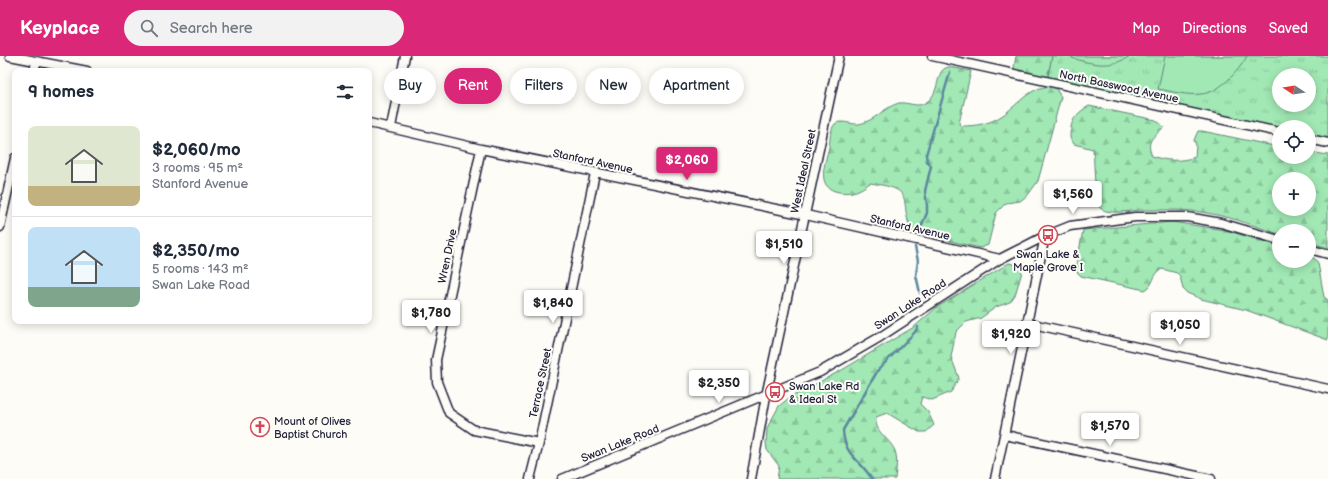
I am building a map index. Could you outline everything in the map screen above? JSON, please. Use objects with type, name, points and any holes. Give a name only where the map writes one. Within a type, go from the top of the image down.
[{"type":"street","points":[[10,56],[70,68]]},
{"type":"street","points":[[391,127],[405,56]]},
{"type":"street","name":"West Ideal Street","points":[[751,479],[766,396],[839,56]]},
{"type":"street","name":"North Basswood Avenue","points":[[932,56],[1272,130]]},
{"type":"street","points":[[35,68],[36,62]]},
{"type":"street","name":"Stanford Avenue","points":[[372,124],[481,149],[595,173],[806,214],[1000,259]]},
{"type":"street","points":[[1316,140],[1328,143]]},
{"type":"street","name":"Wren Drive","points":[[481,149],[436,360],[437,382],[450,413],[474,430],[539,443]]},
{"type":"street","points":[[0,227],[12,172]]},
{"type":"street","name":"Terrace Street","points":[[530,479],[539,443],[595,173]]},
{"type":"street","name":"Swan Lake Road","points":[[562,479],[808,378],[880,337],[1000,259],[1045,236],[1085,223],[1135,217],[1173,216],[1221,223],[1272,238]]},
{"type":"street","points":[[995,479],[1045,236]]},
{"type":"street","points":[[1316,251],[1328,254]]},
{"type":"street","points":[[1028,323],[1328,389]]},
{"type":"street","points":[[1005,435],[1211,479]]},
{"type":"green space","points":[[1016,56],[1052,56],[1047,82],[1013,73]]},
{"type":"green space","points":[[1052,56],[1328,56],[1328,143],[1316,140],[1316,120],[1272,120],[1272,130],[1047,82]]},
{"type":"green space","points":[[1072,56],[1130,56],[1116,63],[1101,64],[1079,60],[1072,58]]},
{"type":"green space","points":[[1165,56],[1247,56],[1234,74],[1215,90],[1201,94],[1185,94],[1158,89]]},
{"type":"green space","points":[[949,67],[971,71],[959,124],[961,126],[977,125],[993,121],[1003,115],[1027,95],[1040,88],[1055,87],[1061,97],[1038,181],[1028,195],[1020,201],[1006,203],[996,213],[988,245],[980,248],[912,232],[908,221],[904,198],[901,193],[895,189],[870,183],[855,191],[848,193],[839,192],[832,190],[827,186],[824,180],[824,168],[831,132],[835,124],[843,122],[859,124],[870,120],[899,103],[917,105],[923,104],[933,95],[941,72]]},
{"type":"green space","points":[[1089,106],[1156,120],[1164,127],[1150,142],[1150,151],[1152,156],[1162,159],[1179,160],[1195,157],[1196,145],[1194,140],[1198,131],[1272,146],[1272,164],[1316,164],[1316,153],[1328,155],[1328,248],[1316,244],[1316,224],[1272,224],[1272,232],[1229,218],[1203,212],[1142,210],[1113,212],[1102,209],[1097,203],[1093,149],[1074,144],[1070,138],[1072,123],[1080,112]]},
{"type":"green space","points":[[1172,222],[1225,230],[1272,244],[1272,268],[1316,268],[1316,260],[1318,263],[1324,297],[1328,300],[1328,340],[1246,310],[1201,299],[1187,293],[1183,289],[1180,276],[1177,273],[1162,269],[1156,274],[1150,286],[1145,290],[1081,276],[1077,272],[1076,268],[1083,230]]},
{"type":"green space","points":[[1009,263],[1018,265],[1022,272],[1015,295],[1010,302],[996,307],[981,318],[966,322],[956,332],[951,357],[959,378],[951,392],[932,400],[922,397],[920,404],[928,412],[934,425],[926,432],[919,432],[887,413],[876,417],[877,427],[893,446],[896,454],[897,461],[895,479],[777,479],[779,466],[767,450],[766,443],[767,428],[779,406],[789,398],[842,370],[914,327],[936,308]]},
{"type":"waterway","points":[[921,227],[927,213],[925,191],[931,166],[927,161],[926,155],[950,72]]},
{"type":"waterway","points":[[915,247],[918,261],[916,275],[920,293]]},
{"type":"waterway","points":[[872,479],[849,452],[844,439],[843,430],[878,370],[915,332],[918,327]]},
{"type":"place","name":"Swan Lake & Maple Grove I","points":[[1048,235]]},
{"type":"place","name":"Swan Lake Rd & Ideal St","points":[[775,392]]},
{"type":"place","name":"Mount of Olives Baptist Church","points":[[260,427]]}]
